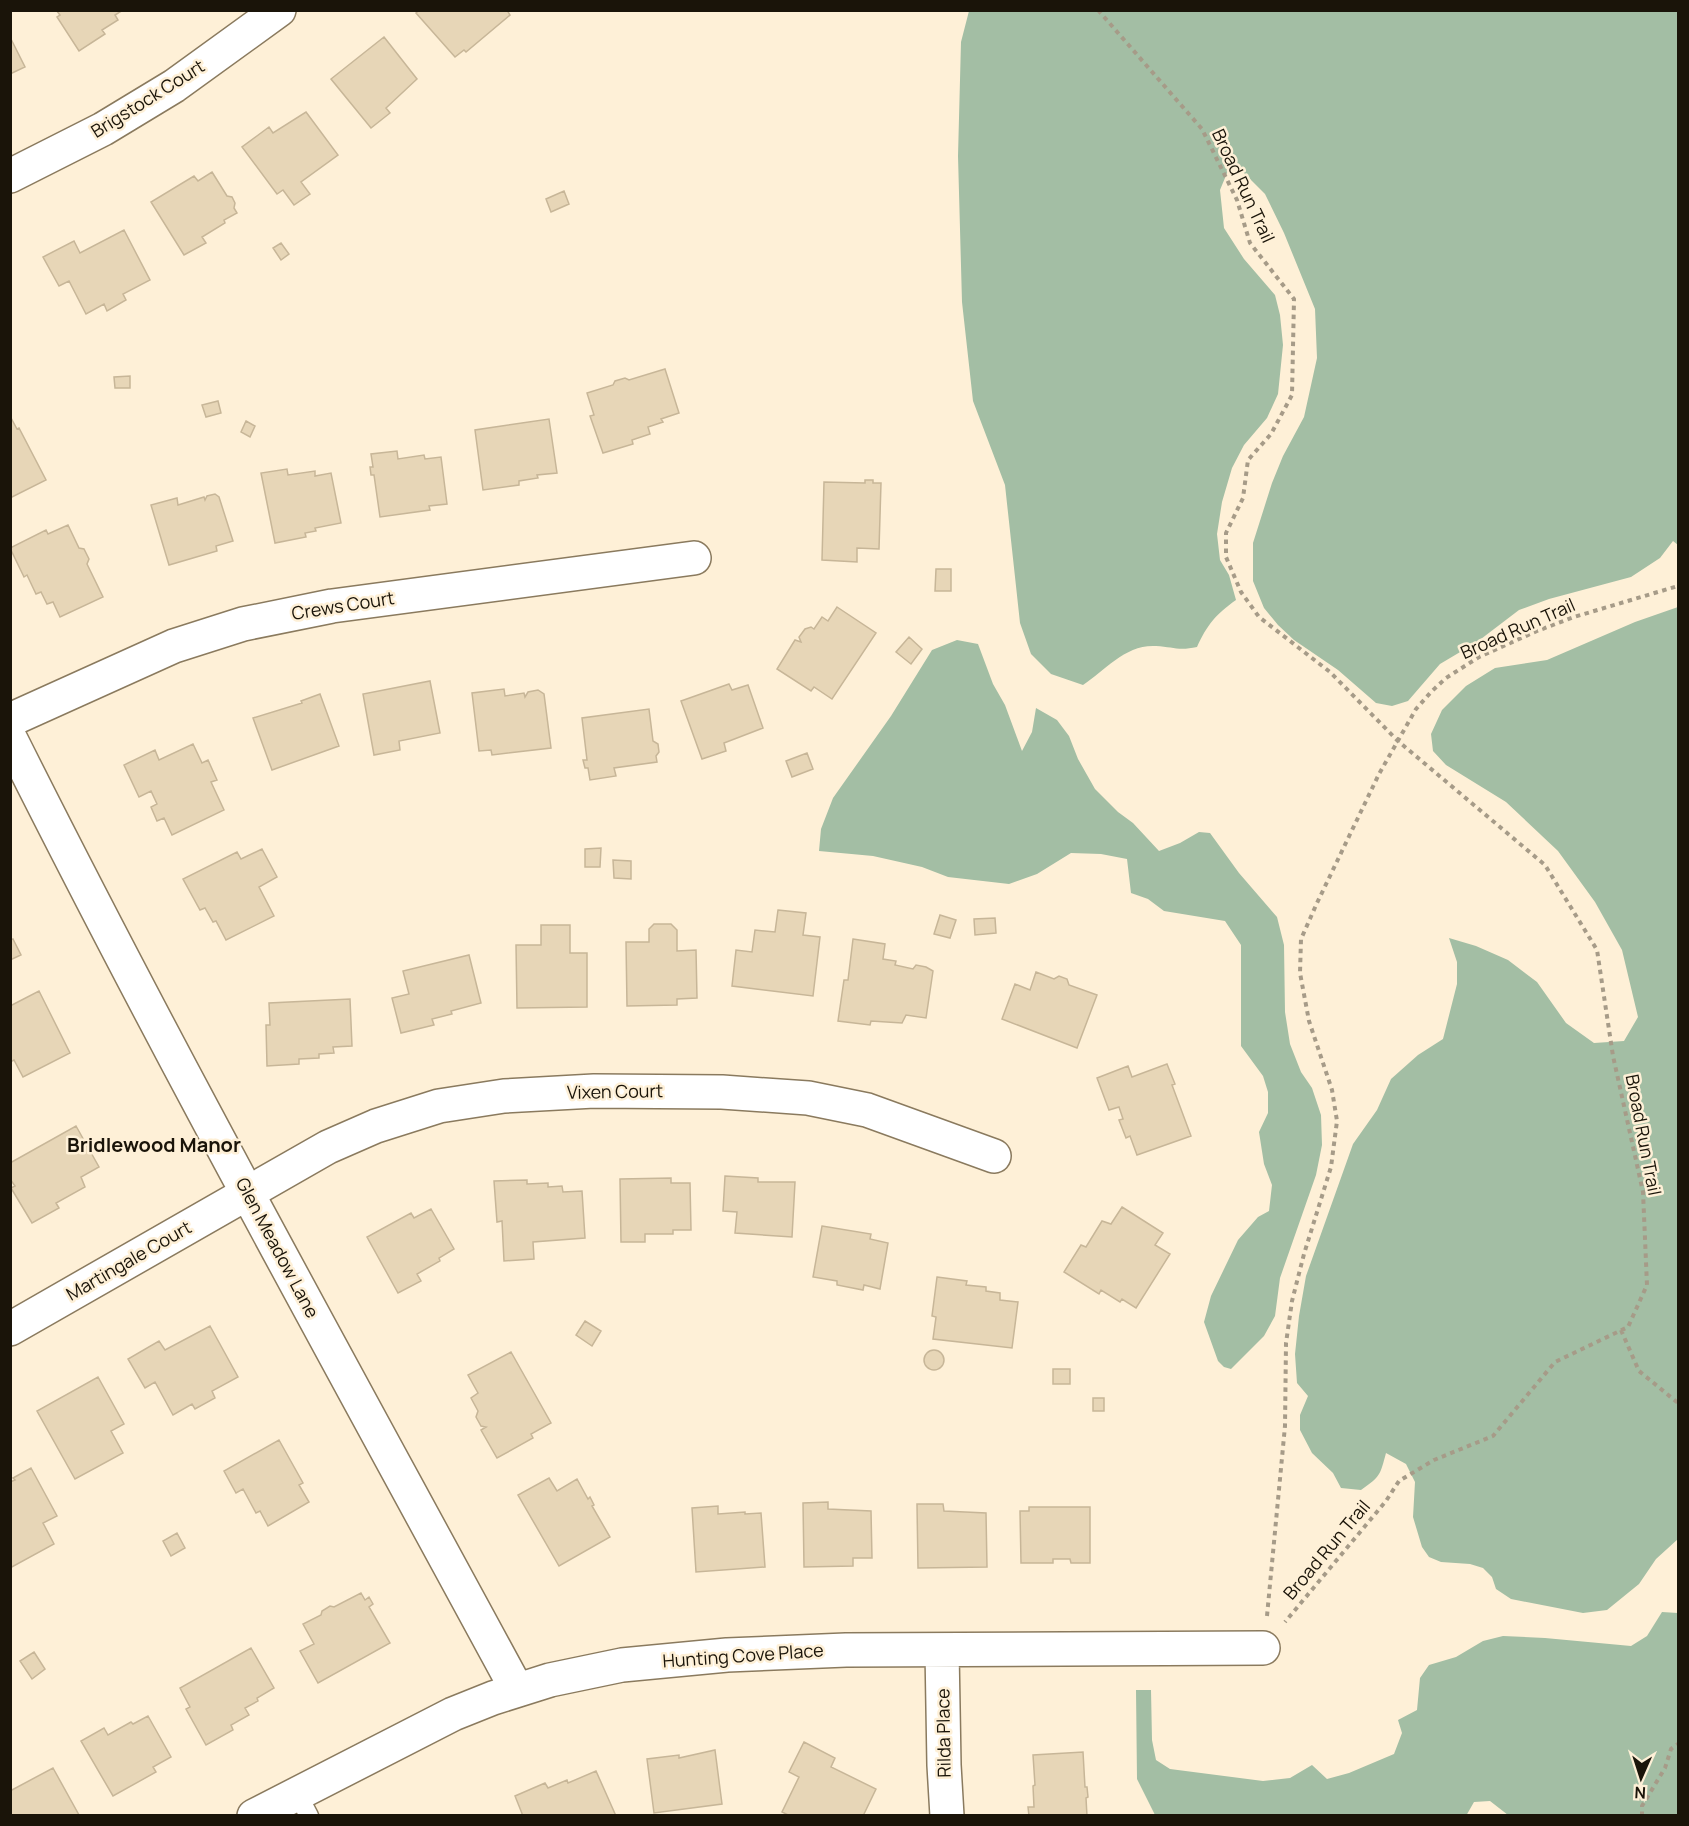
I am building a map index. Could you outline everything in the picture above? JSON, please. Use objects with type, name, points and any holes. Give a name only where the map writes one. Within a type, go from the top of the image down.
[{"type":"street","name":"Brigstock Court","points":[[10,176],[103,129],[174,86],[279,10]]},
{"type":"street","name":"Crews Court","points":[[10,720],[174,646],[243,624],[332,606],[694,558]]},
{"type":"street","name":"Glen Meadow Lane","points":[[10,738],[87,892],[517,1690]]},
{"type":"street","name":"Vixen Court","points":[[247,1192],[328,1147],[376,1126],[439,1106],[526,1094],[594,1091],[722,1092],[808,1098],[867,1110],[994,1156]]},
{"type":"street","name":"Martingale Court","points":[[10,1329],[247,1192]]},
{"type":"street","name":"Hunting Cove Place","points":[[254,1815],[303,1804],[453,1714],[550,1680],[622,1665],[716,1656],[846,1650],[1263,1648]]},
{"type":"street","name":"Rilda Place","points":[[942,1650],[947,1815]]},
{"type":"path","name":"Broad Run Trail","points":[[1098,10],[1202,129],[1237,200],[1250,243],[1294,299],[1292,395],[1271,434],[1248,460],[1243,498],[1226,533],[1226,557],[1241,592],[1259,616],[1330,672],[1398,741],[1545,865],[1597,950],[1613,1056],[1643,1192],[1647,1285],[1628,1327],[1555,1362],[1493,1436],[1434,1460],[1399,1481],[1386,1501],[1263,1648]]},
{"type":"path","name":"Broad Run Trail","points":[[1263,1648],[1285,1426],[1286,1342],[1292,1301],[1304,1254],[1331,1167],[1337,1121],[1332,1090],[1309,1022],[1300,972],[1301,939],[1349,835],[1398,741],[1416,709],[1431,692],[1446,678],[1479,657],[1574,617],[1678,586]]},
{"type":"path","points":[[1621,1330],[1639,1371],[1678,1403]]},
{"type":"path","points":[[1642,1815],[1642,1806],[1665,1768],[1671,1749],[1678,1744]]},
{"type":"green space","points":[[969,11],[1678,11],[1678,545],[1673,541],[1660,558],[1631,577],[1549,599],[1519,610],[1477,642],[1440,664],[1408,701],[1392,706],[1376,703],[1338,670],[1294,640],[1264,608],[1253,581],[1253,543],[1272,483],[1283,456],[1304,417],[1317,358],[1315,309],[1284,233],[1265,194],[1232,161],[1220,190],[1224,228],[1244,259],[1275,295],[1283,345],[1278,394],[1267,418],[1244,445],[1232,468],[1222,502],[1217,534],[1220,560],[1229,575],[1236,600],[1213,620],[1197,647],[1181,649],[1145,646],[1135,649],[1116,659],[1083,685],[1051,674],[1031,654],[1020,623],[1005,485],[973,401],[962,302],[958,156],[961,42]]},
{"type":"green space","points":[[1678,607],[1678,1539],[1656,1559],[1639,1584],[1607,1610],[1583,1613],[1511,1599],[1496,1589],[1492,1577],[1483,1568],[1470,1564],[1441,1562],[1429,1557],[1422,1547],[1413,1517],[1415,1482],[1406,1464],[1386,1453],[1379,1474],[1368,1485],[1361,1490],[1341,1488],[1333,1473],[1312,1453],[1300,1430],[1300,1415],[1308,1396],[1297,1383],[1295,1354],[1306,1276],[1353,1144],[1377,1110],[1391,1079],[1418,1055],[1443,1039],[1457,984],[1457,962],[1449,938],[1476,946],[1508,960],[1537,982],[1566,1023],[1594,1043],[1624,1041],[1638,1017],[1622,950],[1595,902],[1558,851],[1506,802],[1446,765],[1433,751],[1431,734],[1442,710],[1466,686],[1495,668],[1547,660],[1635,622]]},
{"type":"green space","points":[[957,640],[978,644],[1022,751],[1032,732],[1036,708],[1057,720],[1069,736],[1078,759],[1095,789],[1118,812],[1133,823],[1159,851],[1199,832],[1210,833],[1239,873],[1277,917],[1284,945],[1285,1012],[1290,1044],[1301,1072],[1312,1088],[1321,1115],[1322,1145],[1316,1175],[1280,1278],[1275,1316],[1264,1336],[1231,1369],[1224,1367],[1218,1361],[1204,1322],[1211,1296],[1238,1240],[1258,1217],[1269,1211],[1272,1185],[1264,1164],[1259,1132],[1268,1113],[1268,1092],[1263,1076],[1241,1046],[1241,945],[1225,921],[1164,911],[1148,899],[1131,893],[1127,859],[1101,854],[1071,853],[1037,874],[1009,884],[948,877],[922,867],[873,856],[819,851],[821,829],[833,798],[891,716],[932,650]]},
{"type":"green space","points":[[1662,1612],[1678,1613],[1678,1815],[1508,1815],[1490,1801],[1474,1802],[1466,1816],[1155,1815],[1137,1779],[1136,1690],[1151,1690],[1152,1740],[1156,1760],[1170,1769],[1263,1781],[1290,1778],[1312,1765],[1327,1779],[1349,1773],[1394,1754],[1402,1733],[1398,1720],[1417,1710],[1420,1678],[1429,1665],[1456,1657],[1483,1641],[1503,1636],[1631,1646],[1647,1636]]},
{"type":"building","points":[[56,10],[123,10],[115,15],[118,20],[102,30],[105,34],[79,51],[57,17],[60,15]]},
{"type":"building","points":[[419,10],[507,10],[510,15],[466,52],[464,50],[455,57],[416,13]]},
{"type":"building","points":[[10,37],[25,67],[10,74]]},
{"type":"building","points":[[384,37],[417,79],[386,108],[390,113],[371,128],[331,79]]},
{"type":"building","points":[[306,112],[338,155],[301,182],[310,194],[294,205],[283,190],[277,194],[242,147],[269,127],[273,133]]},
{"type":"building","points":[[212,172],[227,196],[232,197],[237,213],[202,237],[206,243],[184,255],[151,202],[194,176],[198,181]]},
{"type":"building","points":[[564,191],[569,204],[551,212],[546,199]]},
{"type":"building","points":[[124,230],[150,280],[123,294],[126,300],[107,311],[104,304],[86,314],[69,281],[59,286],[43,257],[74,241],[80,253]]},
{"type":"building","points":[[281,243],[289,254],[281,260],[273,248]]},
{"type":"building","points":[[665,369],[679,413],[661,419],[663,422],[648,427],[650,434],[632,440],[633,444],[603,453],[590,416],[594,415],[587,393],[613,385],[615,381],[625,378],[629,380]]},
{"type":"building","points":[[130,376],[130,388],[115,388],[114,377]]},
{"type":"building","points":[[218,401],[221,413],[206,417],[202,405]]},
{"type":"building","points":[[10,416],[17,429],[19,428],[46,480],[10,498]]},
{"type":"building","points":[[549,419],[557,473],[537,475],[538,478],[519,481],[519,485],[483,490],[475,430]]},
{"type":"building","points":[[246,421],[255,426],[250,437],[241,432]]},
{"type":"building","points":[[397,451],[398,459],[424,455],[425,459],[441,457],[447,504],[429,506],[430,510],[380,517],[374,475],[371,475],[370,467],[373,467],[371,454]]},
{"type":"building","points":[[287,469],[288,475],[315,471],[315,476],[331,473],[341,523],[315,528],[316,531],[305,533],[306,537],[275,543],[261,473]]},
{"type":"building","points":[[865,480],[881,483],[879,549],[857,548],[857,562],[822,560],[824,482],[865,483]]},
{"type":"building","points":[[215,494],[219,497],[233,541],[216,546],[217,551],[169,565],[151,505],[177,498],[178,505],[204,497],[205,500],[207,496]]},
{"type":"building","points":[[68,525],[79,548],[84,549],[89,559],[87,564],[103,597],[60,617],[53,602],[47,604],[41,592],[36,594],[27,575],[24,577],[10,548],[46,530],[48,534]]},
{"type":"building","points":[[936,569],[951,569],[951,591],[935,591]]},
{"type":"building","points":[[837,607],[876,633],[832,699],[814,687],[811,691],[777,669],[795,640],[801,642],[799,637],[805,629],[811,627],[814,629],[822,617],[828,621]]},
{"type":"building","points":[[909,637],[922,649],[911,664],[896,652]]},
{"type":"building","points":[[430,681],[440,733],[399,741],[400,750],[374,755],[363,694]]},
{"type":"building","points":[[729,684],[732,690],[748,685],[763,728],[724,743],[726,751],[702,759],[681,701]]},
{"type":"building","points":[[504,689],[505,696],[524,693],[525,697],[528,692],[538,690],[544,694],[551,748],[492,755],[491,750],[479,751],[472,693]]},
{"type":"building","points":[[320,694],[339,746],[272,770],[253,718],[302,703],[301,701]]},
{"type":"building","points":[[649,709],[653,741],[658,744],[657,762],[614,768],[616,776],[590,780],[588,768],[585,768],[583,760],[587,760],[582,718]]},
{"type":"building","points":[[193,744],[202,763],[208,760],[217,780],[211,782],[224,810],[172,835],[164,818],[157,821],[151,807],[157,804],[151,791],[139,797],[124,765],[155,750],[159,760]]},
{"type":"building","points":[[807,753],[813,769],[792,777],[786,761]]},
{"type":"building","points":[[601,848],[600,867],[585,867],[585,849]]},
{"type":"building","points":[[262,849],[277,877],[259,887],[274,916],[226,940],[216,921],[213,922],[205,908],[200,910],[183,879],[237,852],[241,859]]},
{"type":"building","points":[[613,860],[631,861],[631,879],[614,878]]},
{"type":"building","points":[[778,910],[806,913],[803,935],[820,937],[813,996],[732,986],[736,950],[752,952],[755,930],[775,932]]},
{"type":"building","points":[[940,915],[956,920],[950,938],[934,934]]},
{"type":"building","points":[[995,918],[996,933],[975,935],[974,919]]},
{"type":"building","points":[[654,924],[671,924],[677,930],[677,951],[696,950],[697,998],[677,999],[677,1005],[627,1006],[626,942],[649,942],[649,929]]},
{"type":"building","points":[[541,925],[570,925],[570,953],[587,953],[587,1007],[517,1008],[516,945],[541,945]]},
{"type":"building","points":[[13,939],[21,955],[10,960],[10,940]]},
{"type":"building","points":[[853,939],[885,944],[883,959],[896,961],[895,965],[913,969],[916,965],[933,971],[926,1018],[906,1015],[902,1023],[871,1021],[870,1025],[838,1021],[844,980],[848,980]]},
{"type":"building","points":[[469,955],[481,1003],[432,1019],[434,1025],[401,1033],[392,998],[409,994],[403,971]]},
{"type":"building","points":[[1036,972],[1054,979],[1059,976],[1067,979],[1069,985],[1097,995],[1077,1048],[1002,1019],[1015,984],[1030,990]]},
{"type":"building","points":[[39,991],[70,1053],[23,1077],[14,1060],[10,1062],[10,1006]]},
{"type":"building","points":[[350,999],[352,1046],[333,1047],[334,1053],[319,1054],[319,1058],[299,1059],[299,1064],[267,1066],[266,1025],[270,1025],[269,1003]]},
{"type":"building","points":[[1167,1064],[1175,1084],[1172,1085],[1191,1136],[1137,1155],[1130,1136],[1126,1138],[1119,1120],[1123,1119],[1119,1107],[1109,1110],[1097,1078],[1128,1066],[1132,1077]]},
{"type":"building","points":[[76,1126],[99,1167],[81,1177],[85,1187],[56,1203],[59,1208],[32,1223],[11,1188],[15,1186],[10,1179],[10,1163]]},
{"type":"building","points":[[725,1176],[758,1178],[758,1182],[795,1182],[792,1237],[735,1233],[737,1212],[723,1211]]},
{"type":"building","points":[[671,1178],[671,1183],[690,1183],[691,1230],[673,1230],[673,1234],[645,1234],[645,1242],[621,1242],[620,1179]]},
{"type":"building","points":[[527,1180],[527,1184],[548,1183],[548,1187],[562,1186],[563,1192],[582,1191],[585,1238],[533,1242],[534,1259],[504,1261],[502,1221],[497,1222],[494,1181]]},
{"type":"building","points":[[1122,1207],[1163,1233],[1155,1245],[1170,1254],[1136,1308],[1122,1299],[1120,1302],[1101,1290],[1099,1294],[1064,1272],[1081,1245],[1086,1247],[1102,1221],[1111,1224]]},
{"type":"building","points":[[431,1209],[454,1249],[439,1258],[440,1261],[417,1274],[421,1281],[398,1293],[367,1237],[411,1213],[414,1218]]},
{"type":"building","points":[[822,1226],[871,1234],[870,1239],[888,1243],[880,1289],[864,1285],[863,1290],[837,1285],[837,1281],[813,1277]]},
{"type":"building","points":[[937,1277],[967,1281],[966,1285],[986,1287],[986,1291],[1000,1293],[1000,1300],[1018,1302],[1012,1348],[933,1339],[936,1317],[932,1316]]},
{"type":"building","points":[[585,1321],[601,1331],[592,1346],[576,1335]]},
{"type":"building","points":[[210,1326],[238,1377],[212,1391],[215,1398],[195,1409],[192,1404],[173,1415],[155,1382],[145,1388],[128,1359],[159,1341],[165,1350]]},
{"type":"building","points":[[934,1350],[941,1353],[944,1360],[941,1367],[934,1370],[927,1367],[924,1360],[927,1353]]},
{"type":"building","points":[[511,1352],[551,1423],[531,1434],[533,1438],[497,1458],[481,1430],[486,1427],[481,1426],[476,1417],[478,1411],[471,1398],[478,1393],[468,1375]]},
{"type":"building","points":[[1053,1369],[1070,1369],[1070,1384],[1053,1384]]},
{"type":"building","points":[[98,1377],[124,1424],[111,1431],[123,1453],[75,1479],[37,1411]]},
{"type":"building","points":[[1093,1398],[1104,1398],[1104,1411],[1093,1411]]},
{"type":"building","points":[[279,1440],[303,1483],[299,1485],[309,1502],[268,1526],[260,1511],[256,1513],[243,1489],[236,1493],[224,1471]]},
{"type":"building","points":[[31,1468],[57,1516],[43,1523],[54,1544],[10,1568],[10,1482]]},
{"type":"building","points":[[549,1478],[557,1491],[577,1479],[588,1499],[590,1497],[594,1505],[592,1506],[610,1537],[559,1566],[518,1495]]},
{"type":"building","points":[[828,1502],[828,1509],[871,1511],[872,1558],[853,1558],[853,1566],[804,1567],[803,1503]]},
{"type":"building","points":[[917,1504],[943,1504],[944,1511],[986,1513],[987,1567],[918,1568]]},
{"type":"building","points":[[718,1506],[718,1514],[761,1513],[765,1567],[696,1572],[692,1508]]},
{"type":"building","points":[[1029,1507],[1090,1507],[1090,1563],[1071,1563],[1070,1559],[1053,1559],[1053,1563],[1021,1563],[1020,1511],[1029,1511]]},
{"type":"building","points":[[177,1533],[185,1548],[171,1556],[163,1541]]},
{"type":"building","points":[[361,1593],[365,1600],[369,1597],[373,1604],[369,1607],[390,1643],[318,1683],[300,1651],[314,1644],[303,1624],[321,1615],[322,1611],[330,1606],[334,1607]]},
{"type":"building","points":[[251,1648],[274,1688],[245,1708],[249,1715],[231,1725],[233,1730],[206,1745],[186,1709],[190,1707],[180,1688]]},
{"type":"building","points":[[34,1652],[45,1669],[32,1679],[20,1661]]},
{"type":"building","points":[[148,1716],[171,1757],[153,1767],[156,1772],[113,1796],[81,1741],[104,1728],[108,1735],[131,1722],[133,1724]]},
{"type":"building","points":[[804,1742],[835,1758],[831,1767],[876,1789],[863,1816],[790,1816],[782,1812],[799,1777],[789,1772]]},
{"type":"building","points":[[715,1750],[722,1804],[654,1813],[647,1759],[679,1755],[679,1758]]},
{"type":"building","points":[[1083,1752],[1085,1787],[1087,1787],[1088,1797],[1086,1798],[1087,1816],[1029,1816],[1028,1807],[1034,1807],[1033,1755]]},
{"type":"building","points":[[53,1768],[79,1815],[10,1816],[10,1791]]},
{"type":"building","points":[[596,1771],[616,1816],[523,1816],[515,1796],[545,1783],[548,1788],[567,1780],[568,1783]]},
{"type":"district","name":"Bridlewood Manor","points":[[154,1145]]}]
